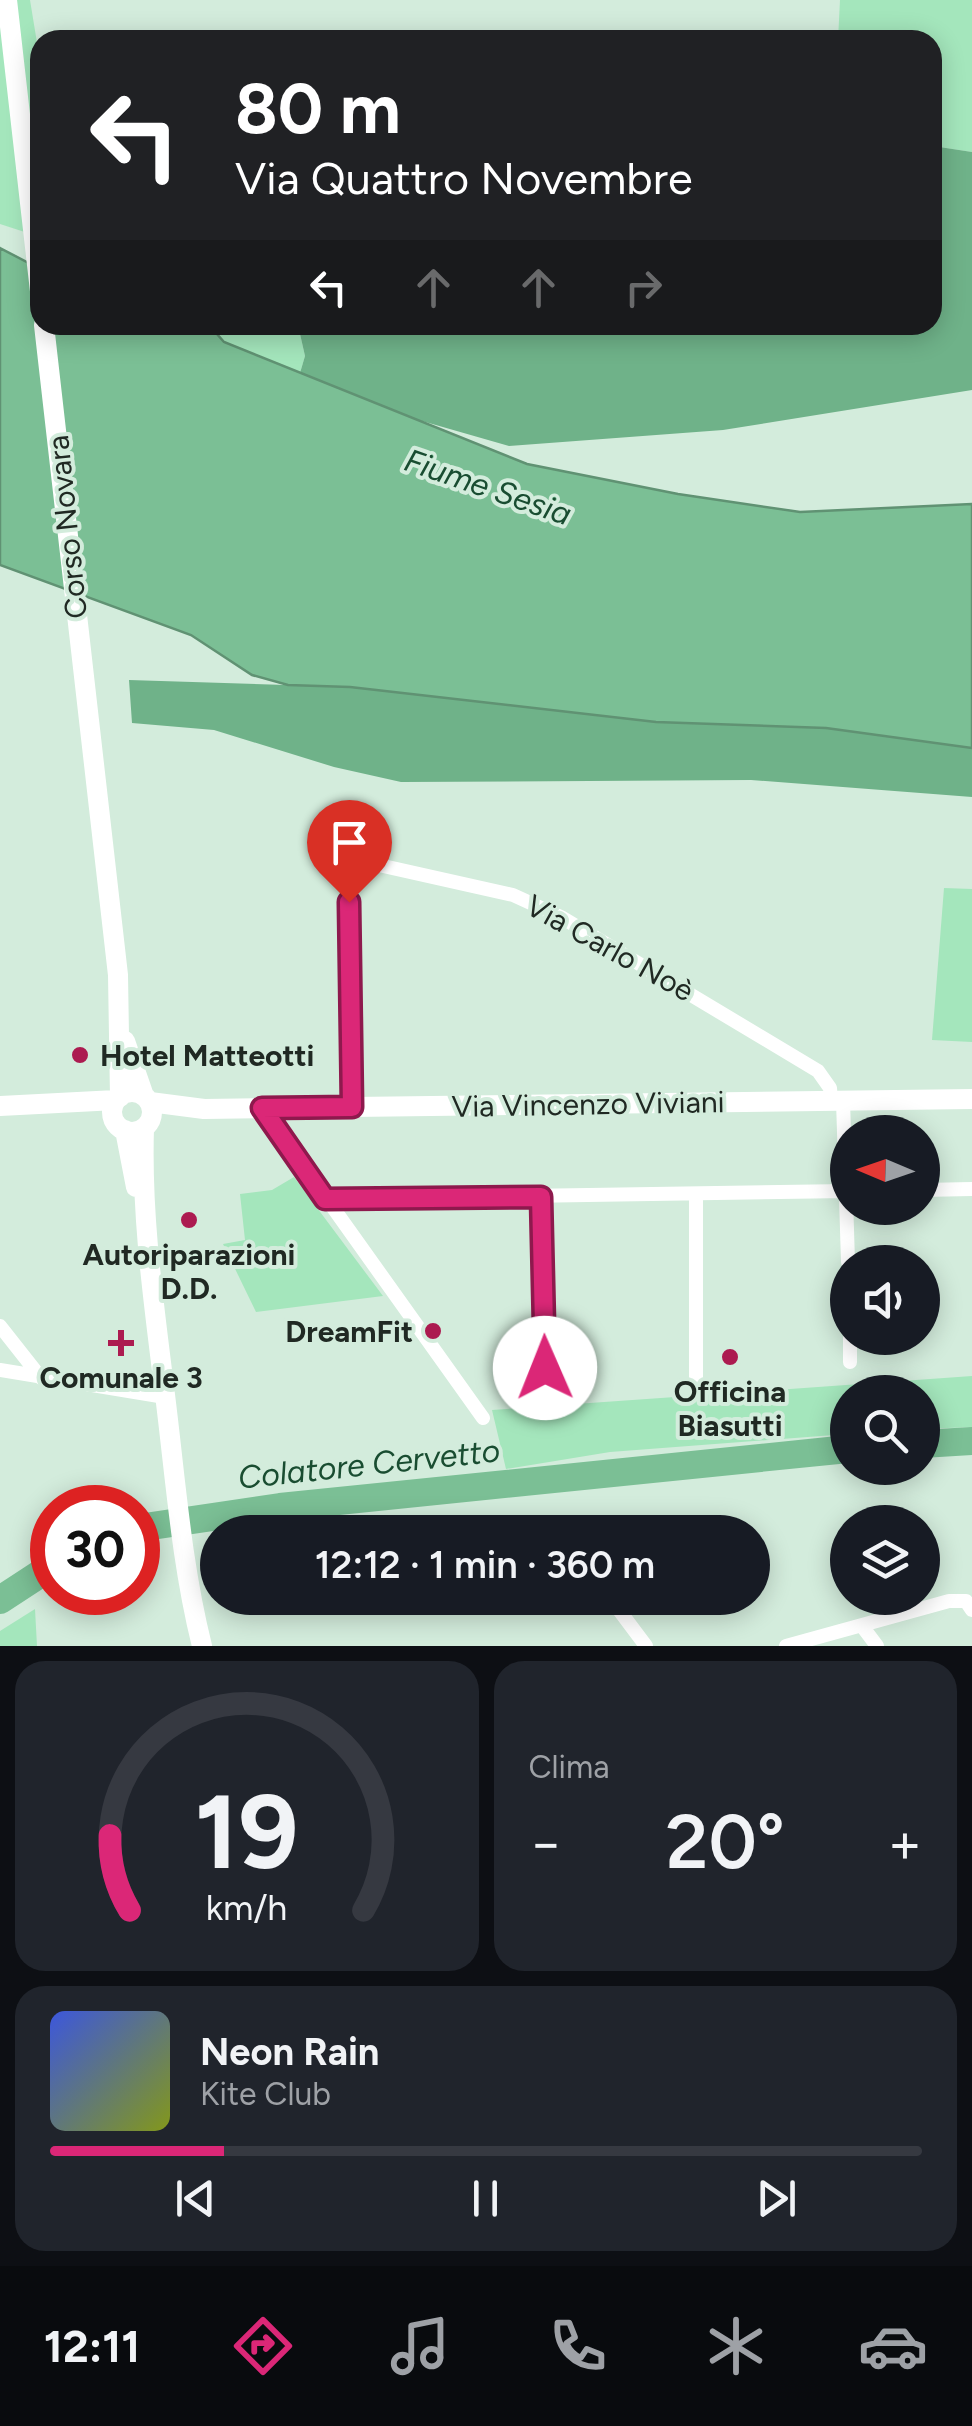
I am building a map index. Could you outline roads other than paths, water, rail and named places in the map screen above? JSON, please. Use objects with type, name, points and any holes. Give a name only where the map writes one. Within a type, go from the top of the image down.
[{"type":"main road","points":[[7,0],[30,203]]},
{"type":"main road","name":"Corso Novara","points":[[45,335],[188,1585]]},
{"type":"main road","name":"Via Vincenzo Viviani","points":[[0,1106],[133,1112],[972,1100]]},
{"type":"main road","points":[[188,1585],[190,1646]]},
{"type":"main road","points":[[188,1585],[202,1646]]},
{"type":"street","name":"Via Carlo Noè","points":[[352,1107],[352,859],[513,895],[560,917],[818,1071],[836,1100]]},
{"type":"street","points":[[836,1100],[838,1115]]},
{"type":"street","points":[[262,1108],[482,1418]]},
{"type":"street","points":[[940,1190],[972,1189]]},
{"type":"street","points":[[325,1199],[830,1191]]},
{"type":"street","points":[[696,1195],[696,1389]]},
{"type":"street","points":[[541,1197],[546,1402]]},
{"type":"street","points":[[0,1326],[41,1378]]},
{"type":"street","points":[[850,1355],[850,1362]]},
{"type":"street","points":[[0,1370],[166,1397]]},
{"type":"street","points":[[786,1646],[949,1602],[969,1606]]},
{"type":"street","points":[[623,1615],[646,1646]]},
{"type":"street","points":[[862,1626],[877,1646]]},
{"type":"water","name":"Fiume Sesia","points":[[0,248],[30,264],[30,335],[218,335],[224,342],[527,464],[678,494],[800,512],[972,504],[972,748],[826,728],[656,722],[350,687],[288,685],[252,675],[191,635],[0,565]]},
{"type":"waterway","name":"Colatore Cervetto","points":[[940,1443],[972,1441]]},
{"type":"waterway","name":"Colatore Cervetto","points":[[160,1525],[280,1507],[830,1451]]},
{"type":"waterway","name":"Colatore Cervetto","points":[[0,1600],[30,1580]]},
{"type":"place","name":"Hotel Matteotti","points":[[80,1055]]},
{"type":"place","name":"Autoriparazioni D.D.","points":[[189,1220]]},
{"type":"place","name":"DreamFit","points":[[433,1331]]},
{"type":"place","name":"Comunale 3","points":[[121,1343]]},
{"type":"place","name":"Officina Biasutti","points":[[730,1357]]}]
